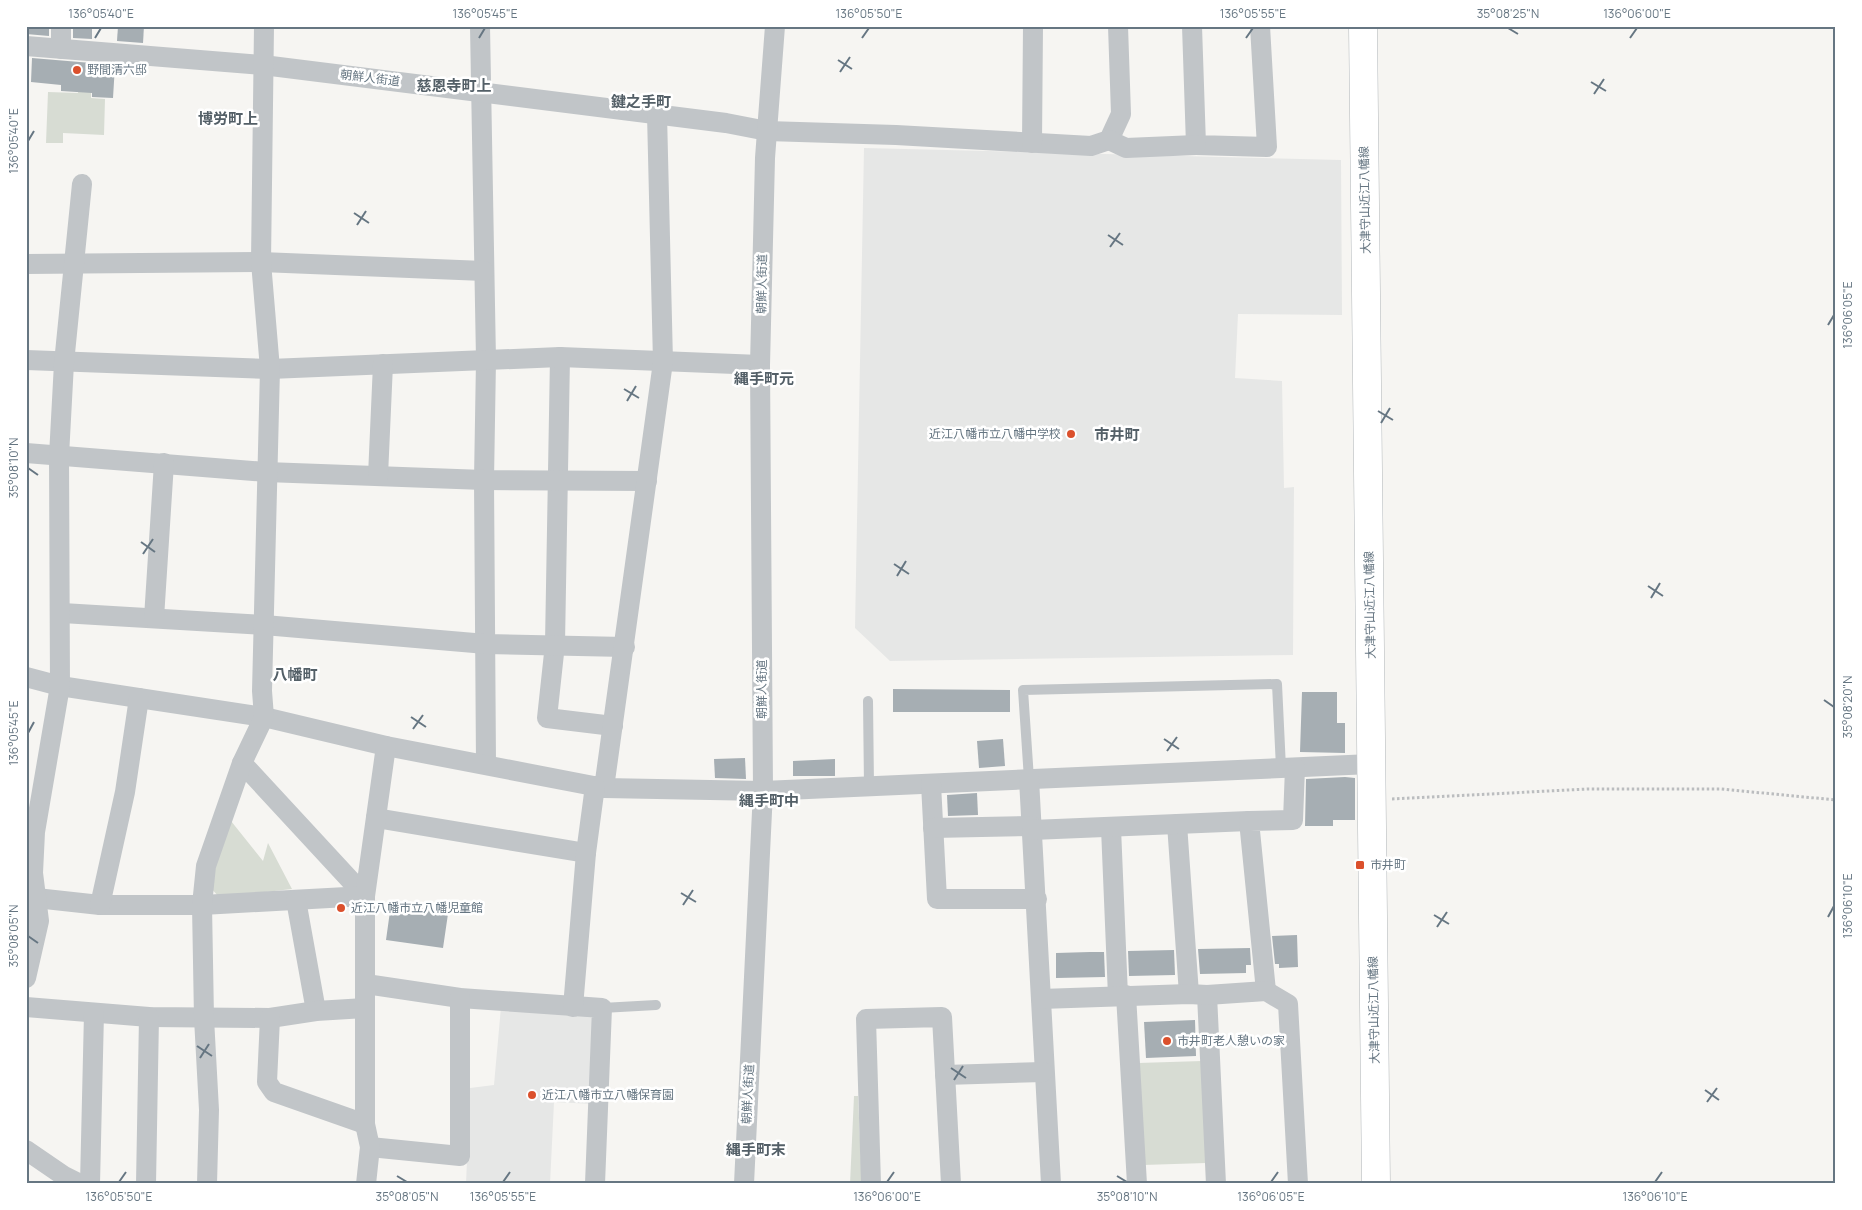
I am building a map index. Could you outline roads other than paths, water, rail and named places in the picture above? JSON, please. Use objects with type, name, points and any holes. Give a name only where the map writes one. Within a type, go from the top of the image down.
[{"type":"main road","name":"大津守山近江八幡線","points":[[1363,26],[1376,1184]]},
{"type":"street","points":[[61,26],[61,49]]},
{"type":"street","points":[[207,1184],[209,1110],[204,1018],[202,905],[206,866],[242,763],[264,717],[262,691],[270,369],[261,262],[264,26]]},
{"type":"street","points":[[480,26],[486,360],[484,480],[486,763]]},
{"type":"street","points":[[775,26],[768,131],[896,135],[1091,146],[1109,140],[1126,148],[1196,145],[1267,147],[1260,26]]},
{"type":"street","points":[[1032,143],[1033,26]]},
{"type":"street","points":[[1109,140],[1121,114],[1118,26]]},
{"type":"street","points":[[1192,26],[1196,145]]},
{"type":"street","name":"朝鮮人街道","points":[[26,46],[263,65],[726,123],[768,131],[760,365],[762,791],[744,1184]]},
{"type":"street","points":[[573,1007],[586,853],[613,726],[663,362],[657,114]]},
{"type":"street","points":[[26,978],[39,921],[33,873],[35,832],[60,686],[62,613],[59,456],[64,363],[82,184]]},
{"type":"street","points":[[26,264],[261,262],[484,271]]},
{"type":"street","points":[[560,357],[555,644],[548,718],[613,726]]},
{"type":"street","points":[[26,360],[64,363],[270,369],[560,357],[760,365]]},
{"type":"street","points":[[378,476],[383,364]]},
{"type":"street","points":[[26,453],[266,472],[484,480],[647,482]]},
{"type":"street","points":[[154,618],[164,463]]},
{"type":"street","points":[[62,613],[264,624],[486,644],[625,647]]},
{"type":"street","points":[[26,677],[60,686],[264,717],[386,746],[486,763],[599,787],[762,791],[1372,764]]},
{"type":"street","points":[[100,905],[125,792],[139,698]]},
{"type":"street","points":[[366,1184],[370,1147],[365,1124],[365,896],[386,746]]},
{"type":"street","points":[[242,763],[365,896]]},
{"type":"street","points":[[933,828],[1110,828],[1293,820],[1288,768]]},
{"type":"street","points":[[1029,779],[1037,899],[1043,1072],[1051,1184]]},
{"type":"street","points":[[931,784],[937,900],[1037,899]]},
{"type":"street","points":[[376,818],[586,853]]},
{"type":"street","points":[[1250,821],[1266,991]]},
{"type":"street","points":[[1177,824],[1198,994],[1216,1184]]},
{"type":"street","points":[[1110,828],[1137,1184]]},
{"type":"street","points":[[36,898],[100,905],[202,905],[365,896]]},
{"type":"street","points":[[296,900],[316,1010]]},
{"type":"street","points":[[366,984],[460,998],[602,1008],[596,1184]]},
{"type":"street","points":[[1041,999],[1266,991],[1288,1004],[1298,1184]]},
{"type":"street","points":[[370,1147],[460,1156],[460,998]]},
{"type":"street","points":[[26,1007],[149,1017],[204,1018],[270,1018],[316,1010],[365,1008]]},
{"type":"street","points":[[90,1184],[94,1013]]},
{"type":"street","points":[[146,1184],[149,1017]]},
{"type":"street","points":[[270,1018],[267,1082],[274,1092],[365,1124]]},
{"type":"street","points":[[871,1184],[866,1019],[942,1018],[951,1184]]},
{"type":"street","points":[[945,1075],[1043,1072]]},
{"type":"street","points":[[26,1150],[64,1176],[80,1184]]},
{"type":"lane","points":[[1029,779],[1023,690],[1277,684],[1288,768]]},
{"type":"lane","points":[[868,701],[869,786]]},
{"type":"lane","points":[[602,1008],[656,1005]]},
{"type":"place","name":"野間清六邸","points":[[77,70]]},
{"type":"place","name":"近江八幡市立八幡中学校","points":[[1071,434]]},
{"type":"place","name":"市井町","points":[[1360,865]]},
{"type":"place","name":"近江八幡市立八幡児童館","points":[[341,908]]},
{"type":"place","name":"市井町老人憩いの家","points":[[1167,1041]]},
{"type":"place","name":"近江八幡市立八幡保育園","points":[[532,1095]]},
{"type":"district","name":"慈恩寺町上","points":[[454,86]]},
{"type":"district","name":"鍵之手町","points":[[641,102]]},
{"type":"district","name":"博労町上","points":[[228,119]]},
{"type":"district","name":"縄手町元","points":[[764,379]]},
{"type":"district","name":"市井町","points":[[1117,435]]},
{"type":"district","name":"八幡町","points":[[295,675]]},
{"type":"district","name":"縄手町中","points":[[769,801]]},
{"type":"district","name":"縄手町末","points":[[756,1150]]}]
